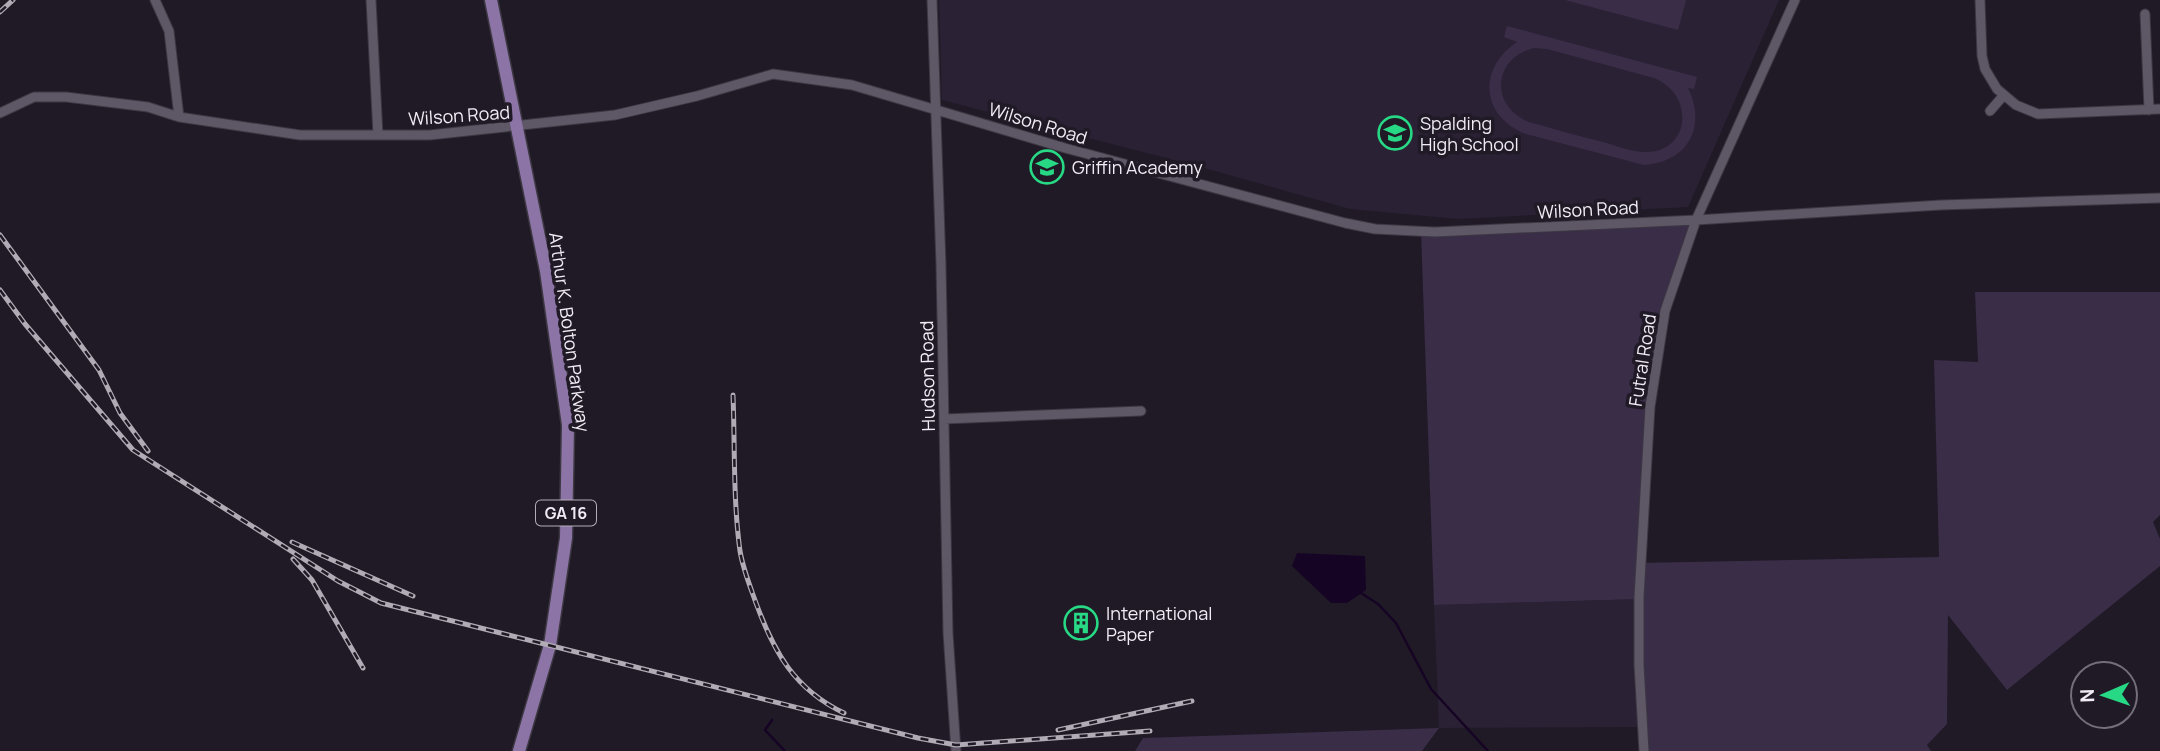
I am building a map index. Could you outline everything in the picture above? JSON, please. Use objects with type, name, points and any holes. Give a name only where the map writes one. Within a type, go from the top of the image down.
[{"type":"main road","name":"Arthur K. Bolton Parkway","points":[[492,0],[549,285],[568,425],[566,538],[550,645],[519,751]]},
{"type":"street","points":[[155,0],[169,31],[178,117]]},
{"type":"street","points":[[371,0],[378,135]]},
{"type":"street","name":"Hudson Road","points":[[932,0],[948,633],[956,751]]},
{"type":"street","name":"Futral Road","points":[[1644,751],[1639,665],[1639,597],[1651,397],[1665,311],[1696,220],[1795,0]]},
{"type":"street","points":[[1980,0],[1985,69],[1997,89],[2017,105],[2038,114],[2160,109]]},
{"type":"street","points":[[2146,14],[2150,110]]},
{"type":"street","name":"Wilson Road","points":[[0,113],[34,97],[66,97],[148,107],[178,117],[300,135],[430,135],[615,115],[698,96],[773,74],[837,81],[1065,148],[1374,229],[1435,232],[1941,205],[2160,198]]},
{"type":"street","points":[[1990,111],[2004,94]]},
{"type":"street","points":[[944,419],[1141,411]]},
{"type":"shaded area","name":"Spalding High School","points":[[939,0],[1779,0],[1688,207],[1458,219],[1350,209],[942,100]]},
{"type":"shaded area","points":[[1565,0],[1686,0],[1678,30]]},
{"type":"shaded area","points":[[1507,26],[1697,77],[1694,89],[1688,88],[1695,116],[1690,140],[1672,157],[1644,165],[1526,134],[1511,126],[1500,116],[1490,91],[1490,78],[1495,65],[1517,42],[1504,37]],"holes":[[[1534,48],[1547,49],[1654,78],[1668,86],[1677,97],[1681,109],[1679,134],[1660,150],[1640,152],[1529,122],[1516,115],[1507,106],[1502,95],[1504,72],[1520,53]]]},
{"type":"shaded area","points":[[1691,224],[1660,319],[1637,563],[1939,557],[1934,360],[1978,362],[1975,292],[2160,292],[2160,515],[2153,522],[2160,539],[2160,566],[2007,690],[1948,615],[1947,724],[1927,745],[1931,751],[1646,751],[1640,599],[1434,605],[1421,231]]},
{"type":"shaded area","points":[[1297,553],[1365,556],[1366,590],[1347,603],[1331,603],[1292,566]]},
{"type":"shaded area","points":[[1640,599],[1645,727],[1439,728],[1434,605]]},
{"type":"shaded area","points":[[1439,728],[1422,751],[1135,751],[1143,738]]},
{"type":"waterway","points":[[1361,593],[1378,604],[1396,623],[1431,689],[1488,751]]},
{"type":"waterway","points":[[772,720],[765,730],[785,751]]},
{"type":"railway","points":[[0,12],[13,0]]},
{"type":"railway","points":[[0,235],[99,370],[120,413],[148,451]]},
{"type":"railway","points":[[0,290],[25,324],[133,450],[338,581],[381,603],[918,738],[956,745],[1150,731]]},
{"type":"railway","points":[[733,395],[738,532],[741,558],[749,584],[770,637],[788,667],[812,693],[844,713]]},
{"type":"railway","points":[[292,542],[413,596]]},
{"type":"railway","points":[[293,559],[312,580],[363,668]]},
{"type":"railway","points":[[1058,730],[1192,701]]},
{"type":"place","name":"Spalding High School","points":[[1395,133]]},
{"type":"place","name":"Griffin Academy","points":[[1047,167]]},
{"type":"place","name":"International Paper","points":[[1081,623]]}]
